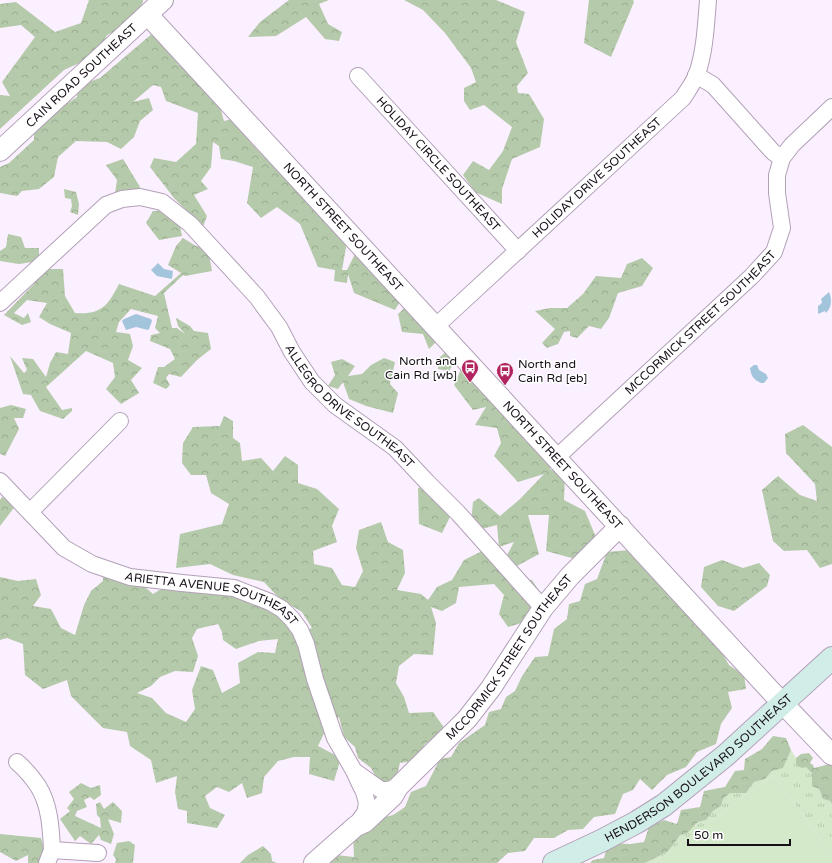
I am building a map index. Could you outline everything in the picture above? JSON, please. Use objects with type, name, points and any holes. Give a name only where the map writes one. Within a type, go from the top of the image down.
[{"type":"main road","name":"HENDERSON BOULEVARD SOUTHEAST","points":[[554,863],[637,822],[664,804],[726,755],[832,658]]},
{"type":"street","name":"CAIN ROAD SOUTHEAST","points":[[0,151],[163,0]]},
{"type":"street","name":"HOLIDAY DRIVE SOUTHEAST","points":[[435,327],[683,98],[696,76],[700,63],[707,22],[708,0]]},
{"type":"street","name":"NORTH STREET SOUTHEAST","points":[[148,15],[783,704],[832,755]]},
{"type":"street","name":"HOLIDAY CIRCLE SOUTHEAST","points":[[358,76],[518,251]]},
{"type":"street","points":[[696,76],[712,85],[773,152],[782,158]]},
{"type":"street","name":"MCCORMICK STREET SOUTHEAST","points":[[556,458],[752,276],[774,252],[782,228],[777,193],[777,175],[782,158],[792,145],[832,107]]},
{"type":"street","name":"ALLEGRO DRIVE SOUTHEAST","points":[[0,303],[106,205],[122,199],[140,197],[162,202],[190,224],[257,297],[279,327],[292,352],[312,382],[335,405],[395,448],[458,513],[543,608]]},
{"type":"street","points":[[30,512],[120,420]]},
{"type":"street","name":"ARIETTA AVENUE SOUTHEAST","points":[[0,481],[64,548],[92,564],[130,577],[234,588],[270,602],[282,609],[300,630],[306,644],[315,679],[335,738],[364,792]]},
{"type":"street","name":"MCCORMICK STREET SOUTHEAST","points":[[356,826],[365,822],[467,719],[491,688],[543,608],[570,576],[620,526]]},
{"type":"street","points":[[17,762],[39,787],[47,805],[51,827],[50,857],[98,853]]},
{"type":"street","points":[[354,771],[367,778],[381,790],[396,791]]},
{"type":"street","points":[[364,792],[378,798],[384,798],[396,791]]},
{"type":"street","points":[[314,863],[356,826],[365,812],[367,802],[364,792]]},
{"type":"green space","points":[[89,0],[143,0],[143,2],[132,23],[107,35],[97,55],[64,70],[0,129],[0,95],[10,96],[2,82],[35,37],[21,25],[0,28],[0,4],[16,2],[55,32],[81,23]]},
{"type":"green space","points":[[289,0],[329,0],[319,4],[328,24],[342,32],[339,41],[325,39],[306,17],[276,36],[248,37],[260,22]]},
{"type":"green space","points":[[404,0],[496,0],[525,12],[516,42],[528,73],[517,86],[518,93],[529,94],[544,119],[540,147],[512,159],[502,189],[502,204],[475,192],[463,175],[473,161],[489,170],[503,151],[512,127],[484,105],[470,110],[464,101],[464,88],[476,82],[471,68],[445,33],[423,10]]},
{"type":"green space","points":[[589,0],[633,0],[634,2],[611,57],[584,43]]},
{"type":"green space","points":[[154,32],[187,59],[177,64],[195,71],[200,87],[216,93],[224,121],[232,119],[248,123],[249,141],[269,162],[286,164],[347,242],[342,270],[347,270],[357,250],[402,298],[395,310],[354,293],[348,274],[347,283],[334,281],[335,270],[318,267],[300,224],[277,207],[261,218],[247,203],[253,167],[234,161],[221,159],[219,146],[213,142],[211,167],[201,181],[208,189],[194,195],[207,216],[203,227],[174,198],[150,167],[154,158],[176,162],[196,144],[198,113],[166,101],[161,87],[153,85],[133,102],[149,98],[153,110],[140,121],[134,137],[121,149],[107,142],[76,141],[58,157],[54,177],[39,189],[22,191],[17,196],[0,193],[0,167],[9,163],[34,140],[34,113],[60,95],[68,103],[77,97],[77,86],[100,78]]},
{"type":"green space","points":[[123,159],[140,187],[137,201],[114,200],[117,180],[106,165]]},
{"type":"green space","points":[[64,189],[76,192],[79,204],[78,215],[70,212],[72,206],[71,199],[65,198]]},
{"type":"green space","points":[[177,210],[182,236],[159,240],[146,223],[153,211]]},
{"type":"green space","points":[[8,234],[21,237],[25,248],[39,248],[39,261],[19,264],[0,261],[0,251],[6,247]]},
{"type":"green space","points":[[183,238],[196,246],[208,249],[212,271],[185,276],[183,275],[164,293],[172,328],[177,328],[185,334],[178,326],[176,318],[190,326],[194,331],[208,333],[211,349],[197,360],[181,377],[169,374],[166,378],[170,385],[166,389],[153,383],[158,367],[164,367],[175,359],[170,349],[150,341],[151,335],[160,333],[155,328],[158,316],[131,309],[119,322],[116,332],[130,334],[133,346],[128,360],[142,368],[131,380],[139,393],[121,404],[106,389],[115,377],[113,363],[86,351],[46,387],[62,410],[72,408],[72,411],[63,419],[40,411],[31,395],[23,394],[10,356],[24,373],[27,370],[22,358],[33,359],[46,377],[50,363],[56,352],[68,354],[71,333],[50,324],[39,317],[47,303],[27,300],[14,313],[24,318],[28,313],[31,322],[22,325],[4,315],[34,284],[34,277],[49,269],[63,269],[65,296],[75,313],[92,312],[103,307],[111,298],[119,284],[155,296],[181,273],[168,265],[176,246]]},
{"type":"green space","points":[[642,258],[653,268],[642,286],[618,293],[609,318],[601,329],[589,326],[577,338],[570,336],[570,331],[564,332],[558,344],[547,348],[542,343],[555,329],[535,311],[550,308],[567,308],[583,294],[596,276],[621,278],[627,264]]},
{"type":"green space","points":[[411,302],[442,336],[429,349],[423,334],[402,332],[398,314]]},
{"type":"green space","points":[[448,350],[456,360],[449,371],[438,369],[439,358]]},
{"type":"green space","points":[[384,358],[395,362],[390,384],[398,393],[393,413],[366,406],[349,399],[343,382],[338,389],[328,386],[335,375],[331,362],[342,359],[355,366],[348,376],[362,374],[371,365]]},
{"type":"green space","points":[[461,369],[513,413],[525,441],[536,446],[551,446],[550,469],[565,477],[564,500],[585,511],[598,542],[579,560],[546,551],[549,515],[528,515],[539,554],[517,566],[507,555],[514,542],[499,547],[497,525],[470,532],[473,502],[479,498],[500,516],[520,499],[544,474],[518,482],[494,456],[501,443],[497,428],[475,425],[486,407],[473,410],[454,385]]},
{"type":"green space","points":[[11,405],[26,409],[23,418],[14,418],[19,429],[5,456],[0,454],[0,408]]},
{"type":"green space","points":[[224,416],[233,421],[233,438],[240,443],[242,461],[261,458],[273,471],[285,456],[298,465],[298,483],[317,489],[339,509],[332,526],[337,542],[313,551],[314,564],[332,568],[342,585],[355,587],[363,571],[356,548],[359,530],[381,522],[388,542],[403,550],[405,573],[397,590],[421,594],[428,600],[437,587],[452,580],[464,560],[482,551],[508,578],[532,580],[541,594],[531,620],[508,627],[499,614],[504,595],[494,584],[459,587],[456,603],[442,611],[431,607],[436,623],[433,655],[414,654],[399,666],[396,683],[404,697],[409,713],[433,712],[445,729],[424,745],[422,759],[400,763],[395,783],[378,781],[371,768],[358,758],[355,747],[344,737],[339,717],[329,723],[318,746],[341,758],[334,781],[309,774],[310,757],[294,757],[278,761],[264,777],[262,793],[247,798],[242,783],[229,792],[217,787],[205,796],[210,808],[225,815],[217,828],[187,823],[187,811],[178,809],[175,792],[177,776],[156,783],[151,760],[130,746],[127,732],[103,728],[71,696],[67,680],[43,689],[25,675],[23,644],[7,638],[0,640],[0,577],[18,581],[36,579],[41,595],[33,606],[51,609],[61,628],[75,635],[84,605],[91,591],[103,581],[103,573],[119,577],[122,583],[137,580],[153,594],[171,583],[191,592],[223,585],[287,619],[294,633],[312,628],[302,612],[280,599],[264,582],[233,575],[210,564],[176,568],[180,534],[222,524],[229,504],[211,493],[206,475],[191,475],[182,463],[183,443],[193,427],[220,426]],"holes":[[[218,624],[222,632],[223,640],[236,649],[259,641],[278,639],[275,653],[258,652],[238,663],[240,683],[222,693],[213,670],[201,666],[192,690],[195,709],[186,722],[166,713],[152,698],[137,693],[151,686],[160,677],[175,671],[193,672],[198,656],[192,638],[197,629]]]},
{"type":"green space","points":[[803,425],[832,447],[832,564],[820,568],[807,550],[784,551],[773,541],[762,490],[778,476],[800,495],[817,501],[815,484],[786,453],[785,434]]},
{"type":"green space","points":[[436,484],[451,515],[442,533],[419,524],[418,488]]},
{"type":"green space","points":[[2,497],[16,505],[0,526],[0,500]]},
{"type":"green space","points":[[629,550],[654,574],[669,597],[682,601],[695,625],[712,635],[729,665],[744,675],[746,689],[728,692],[732,708],[721,724],[716,744],[697,752],[686,767],[667,775],[652,790],[640,779],[633,790],[623,794],[615,814],[594,817],[583,829],[568,830],[554,838],[534,838],[525,851],[508,853],[497,863],[330,863],[336,855],[354,857],[353,836],[371,831],[373,820],[393,815],[405,807],[411,792],[426,786],[440,759],[451,757],[459,743],[485,725],[489,712],[501,709],[506,697],[515,691],[522,676],[535,657],[548,656],[554,629],[567,619],[569,604],[580,601],[585,584],[597,579],[607,552]]},
{"type":"green space","points":[[722,560],[743,568],[759,563],[770,575],[767,586],[734,611],[718,606],[701,587],[704,567]]},
{"type":"green space","points":[[773,736],[786,738],[791,750],[783,768],[772,771],[765,779],[754,782],[746,793],[730,793],[723,799],[721,806],[713,811],[706,820],[698,822],[686,834],[680,835],[667,852],[645,863],[590,863],[593,860],[604,858],[608,843],[630,844],[644,842],[649,827],[664,820],[677,824],[681,810],[700,807],[704,791],[725,787],[735,771],[744,770],[745,759],[762,749]]},
{"type":"green space","points":[[791,750],[796,758],[796,765],[806,766],[812,773],[823,799],[830,801],[832,804],[832,855],[773,775],[654,863],[645,863],[667,852],[680,835],[696,825],[698,822],[706,820],[713,811],[721,806],[723,799],[730,793],[746,793],[754,782],[765,779],[772,771],[783,767]]},
{"type":"green space","points":[[809,753],[813,758],[810,763],[814,768],[830,764],[832,765],[832,804],[830,801],[823,799],[819,789],[812,786],[812,773],[806,767],[802,768],[796,765],[796,758],[801,754]]},
{"type":"green space","points":[[773,775],[832,855],[832,863],[654,863]]},
{"type":"green space","points":[[81,783],[91,788],[100,785],[101,795],[94,800],[90,797],[84,800],[87,807],[77,811],[75,816],[101,828],[100,818],[97,815],[96,804],[100,802],[104,809],[113,802],[122,811],[121,823],[108,819],[114,834],[111,844],[101,840],[99,835],[91,844],[80,836],[75,841],[60,819],[70,811],[67,808],[74,799],[69,792]]},
{"type":"green space","points":[[0,834],[41,838],[46,853],[42,863],[28,863],[28,855],[16,861],[0,852]]},
{"type":"green space","points":[[129,841],[135,845],[133,863],[115,863],[116,859],[113,855],[117,843]]},
{"type":"green space","points":[[263,846],[271,854],[272,861],[277,863],[240,863],[248,855]]},
{"type":"water","points":[[158,263],[164,269],[173,271],[172,279],[157,276],[151,270]]},
{"type":"water","points":[[829,292],[831,300],[829,308],[826,313],[825,311],[818,314],[818,306],[822,302],[821,299]]},
{"type":"water","points":[[136,314],[151,319],[152,321],[148,330],[136,327],[126,330],[122,321]]},
{"type":"water","points":[[757,365],[759,370],[766,374],[768,378],[764,383],[756,381],[753,377],[750,368]]},
{"type":"place","name":"North and Cain Rd [wb]","points":[[470,383]]},
{"type":"place","name":"North and Cain Rd [eb]","points":[[505,386]]}]
